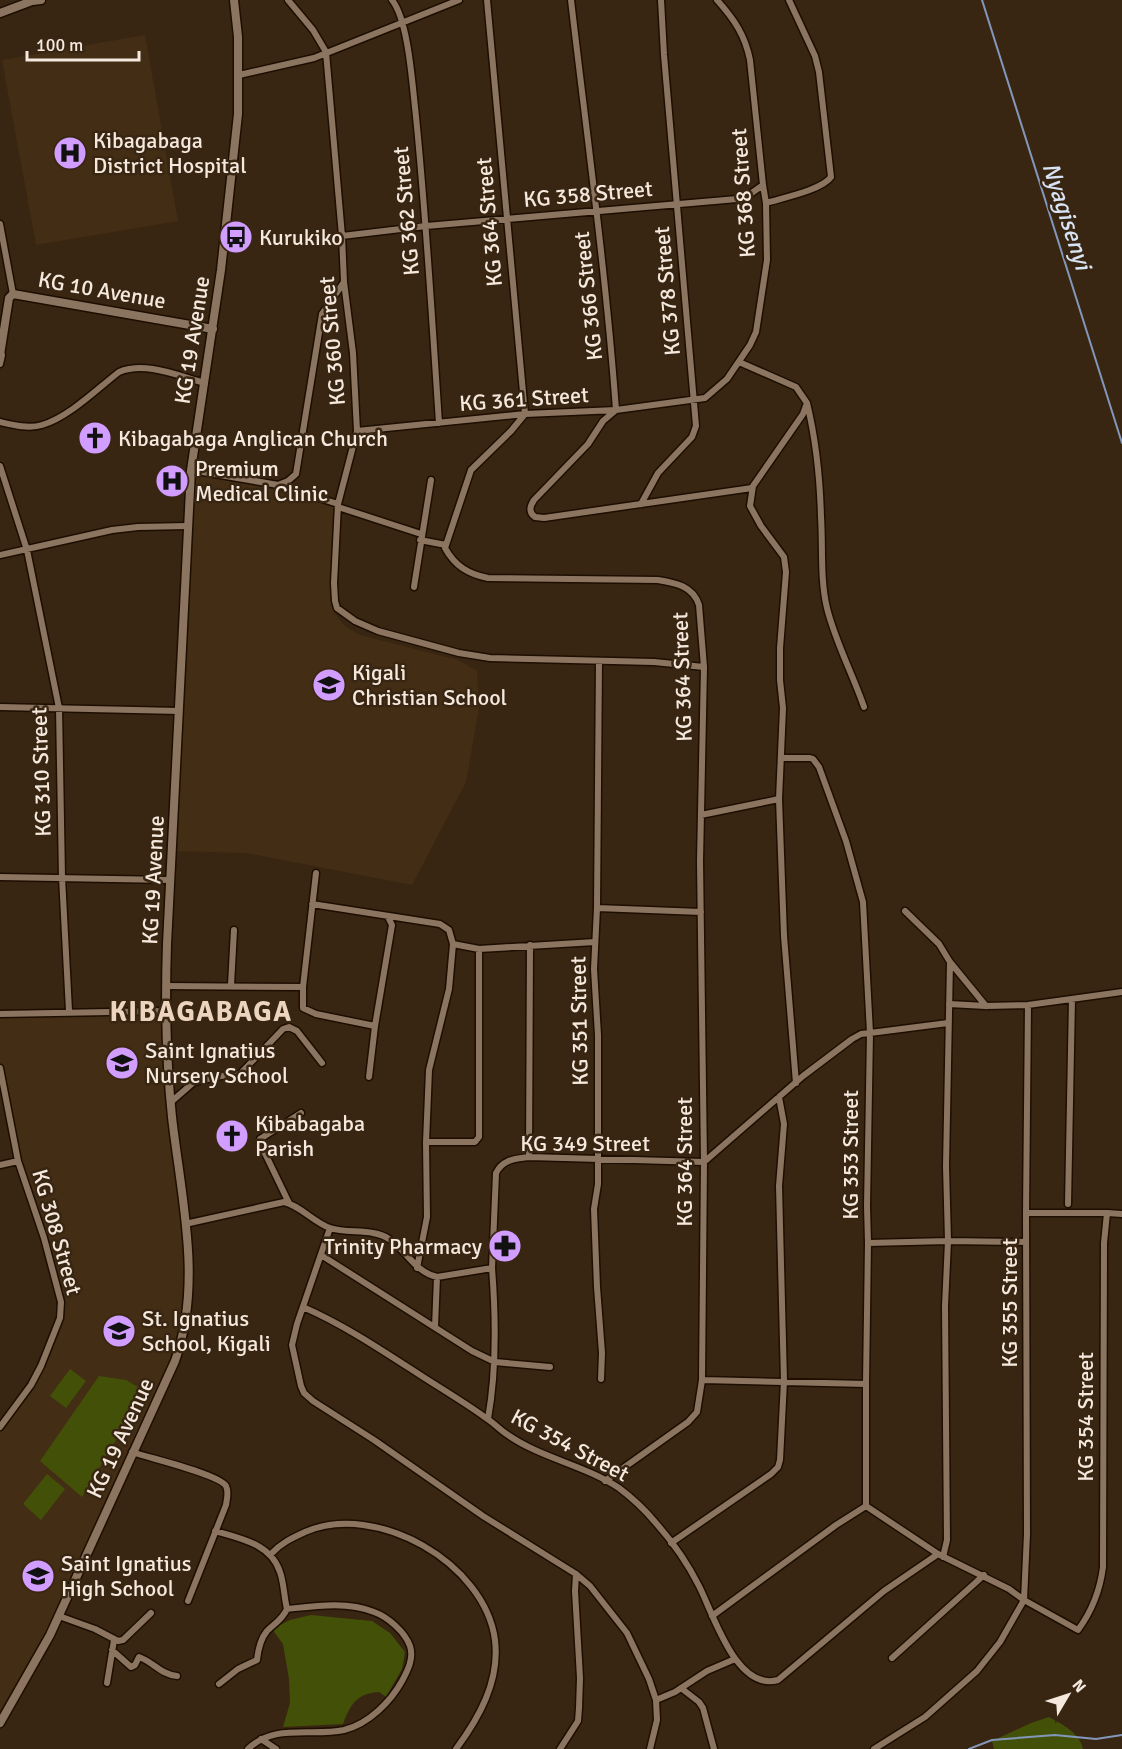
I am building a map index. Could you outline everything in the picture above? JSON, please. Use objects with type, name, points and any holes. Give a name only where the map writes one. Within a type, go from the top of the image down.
[{"type":"main road","points":[[0,13],[41,0]]},
{"type":"main road","name":"KG 19 Avenue","points":[[0,1723],[59,1616],[175,1361],[187,1319],[189,1283],[185,1224],[171,1102],[165,1011],[169,880],[191,470],[213,329],[238,114],[239,75],[234,0]]},
{"type":"main road","name":"KG 10 Avenue","points":[[1,355],[9,298],[13,294],[213,329]]},
{"type":"street","name":"KG 360 Street","points":[[288,0],[317,36],[326,52],[344,282],[353,353],[357,431],[338,506],[334,601],[338,608],[346,616],[378,631],[490,658],[654,662],[704,667]]},
{"type":"street","name":"KG 362 Street","points":[[392,0],[402,24],[412,77],[426,226],[440,423]]},
{"type":"street","points":[[239,75],[314,58],[459,0]]},
{"type":"street","name":"KG 364 Street","points":[[487,0],[525,414]]},
{"type":"street","name":"KG 366 Street","points":[[571,0],[597,212],[616,410]]},
{"type":"street","name":"KG 378 Street","points":[[641,504],[658,473],[695,432],[678,203],[664,55],[662,0]]},
{"type":"street","name":"KG 368 Street","points":[[694,399],[705,398],[715,391],[750,345],[759,320],[767,260],[766,203],[750,60],[746,42],[734,19],[717,0]]},
{"type":"street","points":[[766,203],[817,187],[826,183],[831,177],[819,72],[789,0]]},
{"type":"street","name":"KG 358 Street","points":[[342,236],[426,226],[737,199],[746,197],[763,185]]},
{"type":"street","points":[[0,224],[13,294]]},
{"type":"street","points":[[278,485],[288,481],[296,474],[322,314],[344,282]]},
{"type":"street","points":[[0,364],[1,355]]},
{"type":"street","points":[[739,362],[796,387],[807,403],[814,430],[827,607],[834,632],[864,707]]},
{"type":"street","points":[[0,422],[40,426],[62,416],[119,372],[129,368],[140,366],[205,383]]},
{"type":"street","name":"KG 361 Street","points":[[357,431],[525,414],[616,410],[694,399]]},
{"type":"street","points":[[796,1083],[784,936],[779,800],[783,708],[780,648],[786,572],[784,557],[750,506],[752,488],[803,414],[807,403]]},
{"type":"street","points":[[616,410],[603,421],[588,444],[534,500],[530,510],[535,517],[544,518],[752,488]]},
{"type":"street","points":[[191,470],[278,485],[446,545],[471,470],[512,431],[525,414]]},
{"type":"street","name":"KG 310 Street","points":[[0,466],[27,550],[59,708],[62,878],[69,1011]]},
{"type":"street","points":[[414,587],[431,480]]},
{"type":"street","points":[[0,555],[112,530],[187,526]]},
{"type":"street","name":"KG 364 Street","points":[[446,545],[449,554],[464,571],[488,578],[658,580],[687,588],[696,597],[699,605],[704,667],[701,815],[704,1162],[702,1380],[697,1412],[605,1481]]},
{"type":"street","name":"KG 351 Street","points":[[599,661],[595,999],[598,1035],[598,1193],[594,1209],[602,1353],[601,1379]]},
{"type":"street","points":[[0,707],[179,711]]},
{"type":"street","name":"KG 353 Street","points":[[781,758],[810,758],[816,762],[846,841],[863,902],[870,1033],[866,1506]]},
{"type":"street","points":[[701,815],[779,800]]},
{"type":"street","points":[[316,873],[302,1005],[308,1012],[375,1026]]},
{"type":"street","points":[[0,877],[169,880]]},
{"type":"street","points":[[312,904],[440,924],[449,930],[453,944],[449,989],[429,1070],[426,1142],[427,1217],[417,1268]]},
{"type":"street","points":[[597,908],[701,912]]},
{"type":"street","points":[[905,911],[939,944],[950,962],[986,1006]]},
{"type":"street","points":[[369,1077],[392,925],[388,917]]},
{"type":"street","points":[[231,985],[234,930]]},
{"type":"street","points":[[453,944],[479,948],[596,942]]},
{"type":"street","points":[[529,1157],[530,945]]},
{"type":"street","points":[[426,1142],[475,1142],[479,1137],[479,948]]},
{"type":"street","points":[[941,1556],[947,1540],[945,1306],[948,1241],[946,1166],[950,962]]},
{"type":"street","points":[[166,986],[303,987]]},
{"type":"street","points":[[949,1004],[1028,1005],[1122,992]]},
{"type":"street","points":[[1068,1204],[1072,999]]},
{"type":"street","name":"KG 355 Street","points":[[1024,1600],[1027,1534],[1028,1005]]},
{"type":"street","points":[[0,1014],[165,1011]]},
{"type":"street","points":[[704,1162],[779,1097],[852,1039],[861,1034],[948,1023]]},
{"type":"street","points":[[171,1102],[195,1082],[240,1074],[283,1029],[289,1027],[297,1031],[322,1063]]},
{"type":"street","name":"KG 308 Street","points":[[0,1068],[18,1161],[48,1250],[61,1310],[41,1366],[31,1385],[0,1427]]},
{"type":"street","points":[[671,1543],[771,1474],[778,1467],[780,1460],[784,1381],[779,1218],[784,1124],[779,1097]]},
{"type":"street","points":[[289,1203],[260,1143],[261,1139],[301,1113]]},
{"type":"street","name":"KG 349 Street","points":[[492,1268],[496,1173],[507,1161],[529,1157],[704,1162]]},
{"type":"street","points":[[0,1165],[18,1161]]},
{"type":"street","points":[[185,1224],[284,1202],[330,1228],[354,1230],[388,1238],[417,1268],[428,1275],[437,1277],[492,1268]]},
{"type":"street","points":[[1026,1213],[1122,1214]]},
{"type":"street","name":"KG 354 Street","points":[[1024,1600],[1078,1630],[1087,1618],[1100,1588],[1104,1567],[1104,1262],[1107,1213]]},
{"type":"street","points":[[330,1228],[297,1324],[292,1346],[301,1386],[307,1397],[374,1440],[483,1516],[576,1574],[590,1587],[627,1633],[649,1679],[656,1700],[657,1720],[650,1749]]},
{"type":"street","points":[[868,1243],[1026,1242]]},
{"type":"street","points":[[321,1255],[472,1351],[495,1362],[550,1367]]},
{"type":"street","name":"KG 354 Street","points":[[492,1268],[495,1362],[488,1419],[526,1446],[619,1489],[655,1521],[699,1586],[719,1632],[735,1659],[748,1672],[763,1681],[778,1680],[884,1591],[941,1556]]},
{"type":"street","points":[[435,1326],[437,1277]]},
{"type":"street","points":[[303,1306],[371,1342],[488,1419]]},
{"type":"street","points":[[702,1380],[866,1384]]},
{"type":"street","points":[[132,1452],[205,1473],[224,1483],[228,1494],[188,1601]]},
{"type":"street","points":[[712,1616],[836,1525],[866,1506],[941,1556],[984,1575],[1024,1600],[1000,1642],[977,1671],[925,1717],[874,1749]]},
{"type":"street","points":[[271,1554],[290,1539],[314,1528],[327,1524],[352,1523],[403,1535],[438,1556],[469,1583],[479,1596],[489,1617],[495,1640],[495,1661],[492,1683],[485,1702],[474,1724],[456,1749]]},
{"type":"street","points":[[215,1531],[237,1537],[271,1554],[280,1572],[287,1609],[282,1620],[266,1633],[258,1651],[257,1660],[238,1669],[219,1684]]},
{"type":"street","points":[[560,1749],[578,1720],[580,1678],[576,1574]]},
{"type":"street","points":[[892,1658],[984,1575]]},
{"type":"street","points":[[248,1749],[261,1739],[277,1733],[343,1730],[363,1722],[388,1702],[408,1671],[412,1656],[409,1643],[389,1621],[374,1612],[337,1605],[287,1609]]},
{"type":"street","points":[[59,1616],[95,1629],[118,1641],[123,1640],[151,1613]]},
{"type":"street","points":[[107,1683],[114,1640]]},
{"type":"street","points":[[112,1650],[131,1667],[140,1657],[156,1668],[177,1676]]},
{"type":"street","points":[[656,1700],[668,1696],[707,1671],[735,1659]]},
{"type":"street","points":[[681,1688],[704,1708],[714,1749]]},
{"type":"street","points":[[261,1739],[276,1749]]},
{"type":"shaded area","points":[[145,35],[178,221],[36,245],[2,60]]},
{"type":"shaded area","name":"Kigali Christian School","points":[[191,470],[338,504],[331,601],[334,613],[346,627],[360,635],[458,660],[477,671],[479,708],[466,782],[412,885],[246,853],[171,851]]},
{"type":"shaded area","points":[[165,1011],[189,1283],[181,1344],[50,1635],[0,1722],[0,1427],[31,1385],[60,1318],[61,1302],[18,1161],[0,1065],[0,1014]]},
{"type":"green space","points":[[70,1369],[86,1381],[66,1408],[50,1396]]},
{"type":"green space","points":[[99,1376],[126,1380],[145,1391],[82,1497],[40,1461]]},
{"type":"green space","points":[[47,1474],[65,1489],[41,1520],[23,1504]]},
{"type":"green space","points":[[311,1615],[372,1621],[390,1633],[405,1652],[402,1669],[386,1697],[379,1692],[371,1693],[355,1701],[343,1724],[283,1727],[290,1703],[289,1679],[283,1644],[272,1629],[290,1620]]},
{"type":"green space","points":[[1049,1717],[1074,1734],[1083,1749],[994,1749],[992,1741]]},
{"type":"waterway","name":"Nyagisenyi","points":[[982,0],[1122,443]]},
{"type":"waterway","points":[[969,1749],[992,1740],[1055,1735],[1096,1739],[1122,1735]]},
{"type":"place","name":"Kibagabaga District Hospital","points":[[70,153]]},
{"type":"place","name":"Kurukiko","points":[[236,237]]},
{"type":"place","name":"Kibagabaga Anglican Church","points":[[95,438]]},
{"type":"place","name":"Premium Medical Clinic","points":[[172,481]]},
{"type":"place","name":"Kigali Christian School","points":[[329,685]]},
{"type":"place","name":"Saint Ignatius Nursery School","points":[[122,1063]]},
{"type":"place","name":"Kibabagaba Parish","points":[[232,1136]]},
{"type":"place","name":"Trinity Pharmacy","points":[[505,1246]]},
{"type":"place","name":"St. Ignatius School, Kigali","points":[[119,1331]]},
{"type":"place","name":"Saint Ignatius High School","points":[[38,1576]]},
{"type":"district","name":"KIBAGABAGA","points":[[201,1012]]}]
